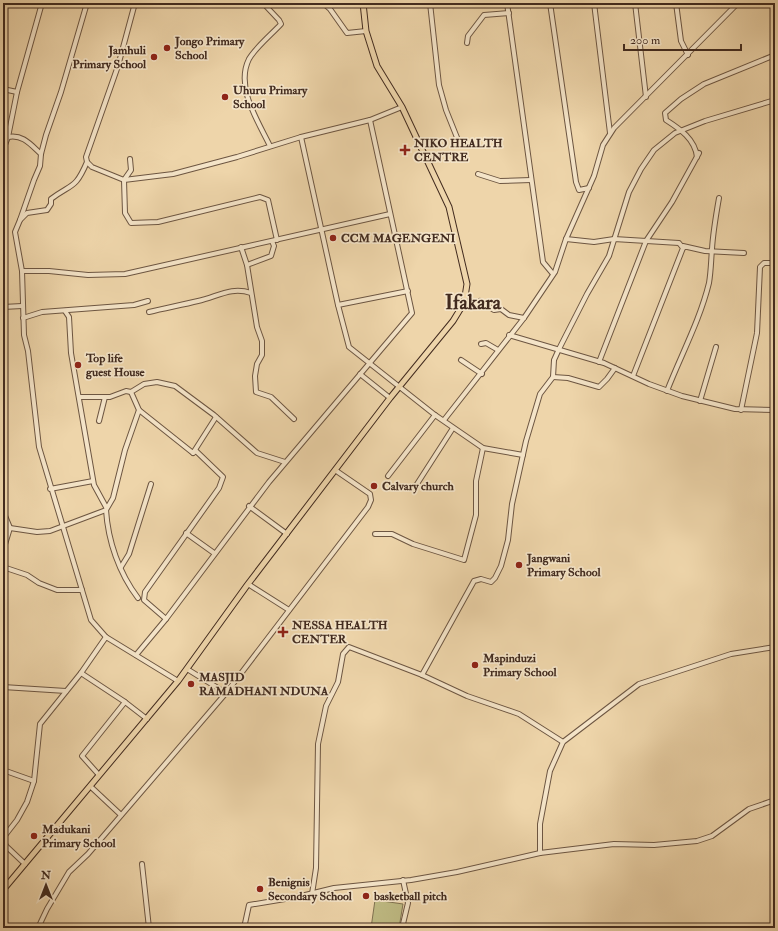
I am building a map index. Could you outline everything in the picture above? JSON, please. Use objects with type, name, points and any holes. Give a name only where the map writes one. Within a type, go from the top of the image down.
[{"type":"main road","points":[[3,890],[178,681],[248,584],[390,398],[453,321],[464,303],[467,284],[449,207],[402,107],[377,66],[366,31],[363,3]]},
{"type":"street","points":[[3,150],[8,137],[17,92],[42,3]]},
{"type":"street","points":[[87,3],[41,154],[40,166],[15,232],[22,271],[23,318],[39,447],[50,489],[91,620],[106,637],[178,681]]},
{"type":"street","points":[[20,220],[27,213],[47,210],[51,199],[70,188],[79,180],[118,66],[135,3]]},
{"type":"street","points":[[262,3],[279,20],[281,24],[250,58],[246,70],[245,86],[251,105],[270,146]]},
{"type":"street","points":[[323,3],[330,9],[346,33],[366,31]]},
{"type":"street","points":[[430,3],[439,85],[446,110],[458,140]]},
{"type":"street","points":[[508,3],[543,262],[553,274]]},
{"type":"street","points":[[550,3],[576,182],[579,190],[589,188]]},
{"type":"street","points":[[594,3],[610,134]]},
{"type":"street","points":[[634,3],[646,97]]},
{"type":"street","points":[[676,3],[681,41],[688,55]]},
{"type":"street","points":[[444,420],[482,374],[509,335],[524,318],[553,274],[566,239],[589,188],[603,145],[610,134],[738,3]]},
{"type":"street","points":[[467,43],[468,36],[484,15],[509,13]]},
{"type":"street","points":[[599,362],[646,241],[672,202],[698,155],[696,148],[681,130],[666,120],[664,116],[665,113],[681,98],[718,78],[775,55]]},
{"type":"street","points":[[3,89],[17,92]]},
{"type":"street","points":[[422,675],[474,581],[481,579],[490,582],[495,578],[501,566],[508,540],[511,507],[522,455],[540,394],[553,377],[554,360],[559,349],[587,294],[609,256],[629,192],[641,169],[654,150],[671,135],[705,121],[775,100]]},
{"type":"street","points":[[86,162],[92,167],[124,180],[172,174],[237,157],[301,137],[370,120],[402,107]]},
{"type":"street","points":[[136,655],[166,619],[249,506],[360,374],[370,365],[412,313],[370,120]]},
{"type":"street","points":[[8,137],[12,136],[26,140],[41,154]]},
{"type":"street","points":[[301,137],[348,345],[370,365],[401,386],[435,415],[483,448],[522,455]]},
{"type":"street","points":[[130,159],[131,170],[124,180],[125,213],[131,223],[158,222],[260,197],[268,200],[275,240],[271,256],[247,265]]},
{"type":"street","points":[[478,174],[500,181],[531,180]]},
{"type":"street","points":[[667,391],[702,305],[712,267],[712,251],[720,198]]},
{"type":"street","points":[[22,271],[49,271],[88,275],[125,274],[390,214]]},
{"type":"street","points":[[566,239],[594,242],[614,239],[679,243],[683,248]]},
{"type":"street","points":[[683,248],[683,246],[712,251],[744,253]]},
{"type":"street","points":[[241,248],[247,265],[251,293],[262,341],[262,356],[257,364],[255,376],[256,392],[271,397],[294,419]]},
{"type":"street","points":[[633,376],[683,248]]},
{"type":"street","points":[[741,410],[757,334],[760,267],[764,263],[775,263]]},
{"type":"street","points":[[149,312],[198,301],[227,291],[243,290],[251,293]]},
{"type":"street","points":[[338,305],[408,291]]},
{"type":"street","points":[[23,318],[42,312],[134,305],[148,301]]},
{"type":"street","points":[[480,301],[494,310],[501,309],[509,315],[524,318]]},
{"type":"street","points":[[3,307],[22,306]]},
{"type":"street","points":[[65,311],[69,317],[71,353],[93,481],[106,508],[110,538],[126,582],[138,598]]},
{"type":"street","points":[[509,335],[599,362],[667,391],[700,401],[741,410],[775,410]]},
{"type":"street","points":[[481,344],[486,343],[498,350]]},
{"type":"street","points":[[700,401],[716,347]]},
{"type":"street","points":[[461,360],[482,374]]},
{"type":"street","points":[[553,377],[568,378],[599,387],[615,368]]},
{"type":"street","points":[[360,374],[390,398]]},
{"type":"street","points":[[79,397],[110,397],[126,391],[131,392],[144,384],[157,382],[174,386],[191,396],[257,452],[285,462]]},
{"type":"street","points":[[131,392],[139,410],[193,453],[196,451],[223,477],[219,488],[145,592],[144,600],[166,619]]},
{"type":"street","points":[[99,421],[105,397]]},
{"type":"street","points":[[10,528],[37,532],[62,526],[106,508],[113,498],[125,450],[139,410]]},
{"type":"street","points":[[388,476],[435,415]]},
{"type":"street","points":[[193,453],[216,417]]},
{"type":"street","points":[[417,484],[453,428]]},
{"type":"street","points":[[374,534],[392,534],[413,544],[464,560],[476,515],[476,481],[483,448]]},
{"type":"street","points":[[38,928],[68,872],[88,854],[226,692],[371,500],[370,494],[335,470]]},
{"type":"street","points":[[50,489],[93,481]]},
{"type":"street","points":[[121,567],[131,548],[151,484]]},
{"type":"street","points":[[249,506],[287,534]]},
{"type":"street","points":[[3,511],[10,528],[3,551]]},
{"type":"street","points":[[186,533],[214,553]]},
{"type":"street","points":[[3,567],[27,575],[39,583],[57,590],[82,590]]},
{"type":"street","points":[[248,584],[289,610]]},
{"type":"street","points":[[25,864],[6,846],[3,838],[24,808],[34,781],[40,724],[81,673],[106,637]]},
{"type":"street","points":[[312,894],[316,868],[318,744],[326,706],[338,682],[343,654],[349,647],[354,647],[422,675],[467,696],[519,714],[563,742]]},
{"type":"street","points":[[540,853],[540,824],[550,772],[563,742],[639,684],[732,654],[775,647]]},
{"type":"street","points":[[186,669],[226,692]]},
{"type":"street","points":[[81,673],[125,702],[147,719]]},
{"type":"street","points":[[3,687],[66,691]]},
{"type":"street","points":[[98,775],[82,756],[125,702]]},
{"type":"street","points":[[3,770],[34,781]]},
{"type":"street","points":[[90,786],[121,815]]},
{"type":"street","points":[[244,928],[249,905],[312,894],[334,888],[457,872],[540,853],[614,844],[654,845],[697,841],[712,836],[749,809],[775,800]]},
{"type":"street","points":[[142,864],[149,928]]},
{"type":"street","points":[[402,928],[408,903],[403,880]]},
{"type":"shaded area","points":[[375,900],[403,904],[399,928],[371,928]]},
{"type":"place","name":"Jongo Primary School","points":[[167,48]]},
{"type":"place","name":"Jamhuli Primary School","points":[[154,57]]},
{"type":"place","name":"Uhuru Primary School","points":[[225,97]]},
{"type":"place","name":"NIKO HEALTH CENTRE","points":[[405,150]]},
{"type":"place","name":"CCM MAGENGENI","points":[[333,238]]},
{"type":"place","name":"Top life guest House","points":[[78,365]]},
{"type":"place","name":"Calvary church","points":[[374,486]]},
{"type":"place","name":"Jangwani Primary School","points":[[519,565]]},
{"type":"place","name":"NESSA HEALTH CENTER","points":[[283,632]]},
{"type":"place","name":"Mapinduzi Primary School","points":[[475,665]]},
{"type":"place","name":"MASJID RAMADHANI NDUNA","points":[[191,684]]},
{"type":"place","name":"Madukani Primary School","points":[[34,836]]},
{"type":"place","name":"Benignis Secondary School","points":[[260,889]]},
{"type":"place","name":"basketball pitch","points":[[366,896]]},
{"type":"district","name":"Ifakara","points":[[473,302]]}]
